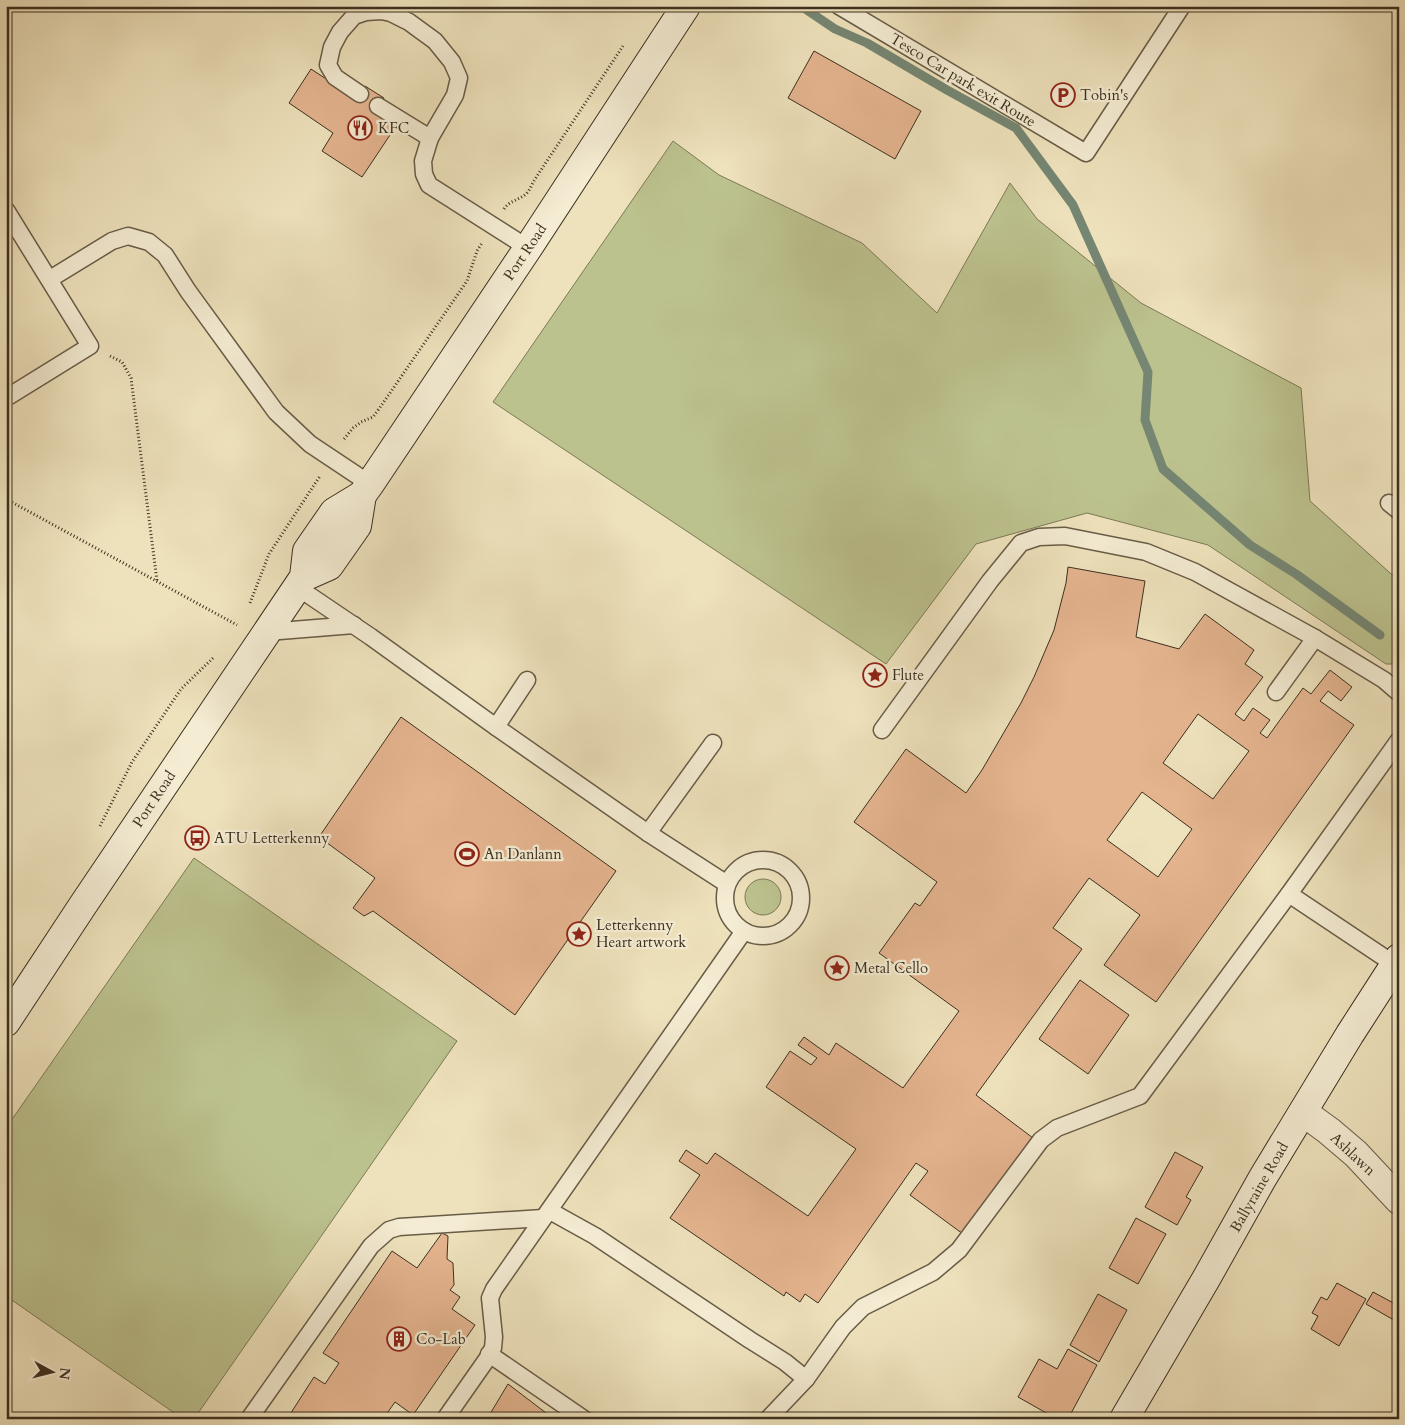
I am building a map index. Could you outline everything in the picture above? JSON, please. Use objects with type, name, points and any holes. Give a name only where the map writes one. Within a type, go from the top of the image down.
[{"type":"main road","name":"Port Road","points":[[6,1022],[88,897],[301,582],[329,566],[357,526],[366,490],[528,248],[686,6]]},
{"type":"main road","name":"Ballyraine Road","points":[[1124,1419],[1262,1179],[1396,961]]},
{"type":"main road","name":"Ashlawn","points":[[1303,1112],[1356,1154],[1399,1200]]},
{"type":"lane","name":"Tesco Car park exit Route","points":[[839,6],[1086,153],[1182,6]]},
{"type":"lane","points":[[360,94],[335,77],[328,65],[332,47],[340,32],[354,16],[366,12],[381,11],[391,13],[409,22],[435,41],[452,62],[459,78],[455,95],[430,138],[423,160],[424,174],[429,184],[528,248]]},
{"type":"lane","points":[[378,106],[430,138]]},
{"type":"lane","points":[[6,210],[90,346],[6,398]]},
{"type":"lane","points":[[50,279],[112,241],[128,236],[149,242],[164,255],[276,412],[310,444],[331,458],[366,490]]},
{"type":"lane","points":[[882,730],[990,581],[1021,543],[1039,537],[1065,536],[1146,552],[1195,572],[1315,638],[1384,680],[1399,693]]},
{"type":"lane","points":[[301,582],[354,625],[496,727],[648,833],[727,884]]},
{"type":"lane","points":[[267,632],[354,625]]},
{"type":"lane","points":[[1276,692],[1315,638]]},
{"type":"lane","points":[[496,727],[527,680]]},
{"type":"lane","points":[[768,1419],[806,1378],[843,1327],[863,1307],[933,1272],[959,1250],[1042,1140],[1057,1128],[1140,1096],[1289,894],[1399,740]]},
{"type":"lane","points":[[648,833],[713,743]]},
{"type":"lane","points":[[765,860],[776,862],[788,869],[796,878],[800,888],[800,909],[796,918],[784,930],[763,936],[754,935],[737,926],[728,913],[725,903],[727,884],[733,874],[747,864],[765,860]]},
{"type":"lane","points":[[1289,894],[1396,961]]},
{"type":"lane","points":[[445,1419],[493,1348],[494,1337],[490,1298],[494,1289],[744,931]]},
{"type":"lane","points":[[249,1419],[371,1246],[389,1230],[399,1227],[547,1214],[595,1236],[785,1362],[806,1378]]},
{"type":"lane","points":[[489,1354],[584,1419]]},
{"type":"path","points":[[507,204],[528,192],[628,39]]},
{"type":"path","points":[[246,611],[269,554],[346,436],[361,422],[373,416],[413,361],[467,281],[477,251]]},
{"type":"path","points":[[90,346],[122,362],[131,378],[157,582]]},
{"type":"path","points":[[6,499],[237,625]]},
{"type":"path","points":[[232,632],[241,618]]},
{"type":"path","points":[[96,833],[132,762],[181,689],[216,656]]},
{"type":"green space","points":[[673,141],[719,175],[862,243],[937,313],[1010,183],[1037,219],[1141,303],[1301,388],[1310,501],[1399,581],[1399,664],[1386,664],[1208,545],[1087,513],[976,544],[886,664],[493,402]]},
{"type":"green space","points":[[194,858],[457,1041],[194,1419],[183,1419],[6,1296],[6,1128]]},
{"type":"green space","points":[[763,879],[770,880],[776,884],[780,890],[780,904],[776,910],[770,914],[763,915],[756,914],[750,910],[746,904],[745,897],[746,890],[750,884],[756,880]]},
{"type":"building","points":[[814,51],[921,111],[895,159],[788,98]]},
{"type":"building","name":"KFC","points":[[311,69],[357,99],[365,86],[384,98],[377,109],[398,123],[362,177],[322,151],[333,133],[289,103]]},
{"type":"building","points":[[1068,567],[1145,581],[1136,637],[1179,649],[1205,614],[1254,650],[1245,664],[1263,677],[1235,714],[1244,721],[1253,708],[1270,720],[1260,733],[1267,738],[1303,688],[1311,694],[1330,670],[1352,687],[1341,701],[1328,691],[1320,701],[1354,725],[1156,1002],[1104,965],[1140,915],[1089,878],[1053,928],[1082,949],[976,1095],[1033,1138],[963,1234],[910,1195],[928,1171],[916,1163],[818,1303],[805,1294],[800,1302],[786,1292],[784,1296],[670,1218],[700,1175],[679,1161],[686,1150],[707,1164],[715,1153],[808,1216],[856,1149],[766,1087],[790,1051],[811,1065],[817,1058],[798,1045],[804,1037],[829,1055],[836,1043],[903,1088],[959,1011],[879,953],[915,903],[920,906],[937,882],[854,822],[906,749],[966,793],[982,770],[1034,677],[1054,630],[1066,583]],"holes":[[[1198,714],[1249,751],[1213,799],[1163,763]],[[1142,792],[1192,829],[1158,877],[1107,840]]]},
{"type":"building","name":"An Danlann","points":[[401,717],[616,871],[515,1015],[373,911],[364,916],[353,908],[375,878],[319,837]]},
{"type":"building","points":[[1080,980],[1129,1015],[1088,1074],[1039,1039]]},
{"type":"building","points":[[1175,1152],[1203,1167],[1186,1197],[1191,1200],[1177,1225],[1145,1207]]},
{"type":"building","points":[[1136,1218],[1166,1234],[1138,1284],[1109,1268]]},
{"type":"building","name":"Co-Lab","points":[[442,1233],[448,1236],[447,1259],[453,1263],[454,1285],[450,1290],[460,1297],[452,1309],[475,1325],[413,1415],[395,1402],[383,1419],[287,1419],[314,1377],[325,1384],[339,1363],[323,1353],[392,1251],[417,1268]]},
{"type":"building","points":[[1337,1283],[1366,1299],[1339,1346],[1311,1329],[1318,1316],[1312,1313],[1321,1297],[1327,1300]]},
{"type":"building","points":[[1373,1292],[1399,1306],[1399,1323],[1366,1304]]},
{"type":"building","points":[[1098,1294],[1127,1310],[1099,1362],[1070,1345]]},
{"type":"building","points":[[1068,1349],[1097,1365],[1068,1419],[1057,1419],[1018,1397],[1039,1359],[1057,1369]]},
{"type":"building","points":[[508,1384],[554,1419],[487,1419]]},
{"type":"waterway","points":[[801,6],[835,29],[867,43],[1016,128],[1073,205],[1148,372],[1145,420],[1163,469],[1250,545],[1296,574],[1380,635]]},
{"type":"place","name":"Tobin's","points":[[1063,95]]},
{"type":"place","name":"KFC","points":[[360,128]]},
{"type":"place","name":"Flute","points":[[875,675]]},
{"type":"place","name":"ATU Letterkenny","points":[[197,838]]},
{"type":"place","name":"An Danlann","points":[[467,854]]},
{"type":"place","name":"Letterkenny Heart artwork","points":[[579,934]]},
{"type":"place","name":"Metal Cello","points":[[837,968]]},
{"type":"place","name":"Co-Lab","points":[[399,1339]]}]
